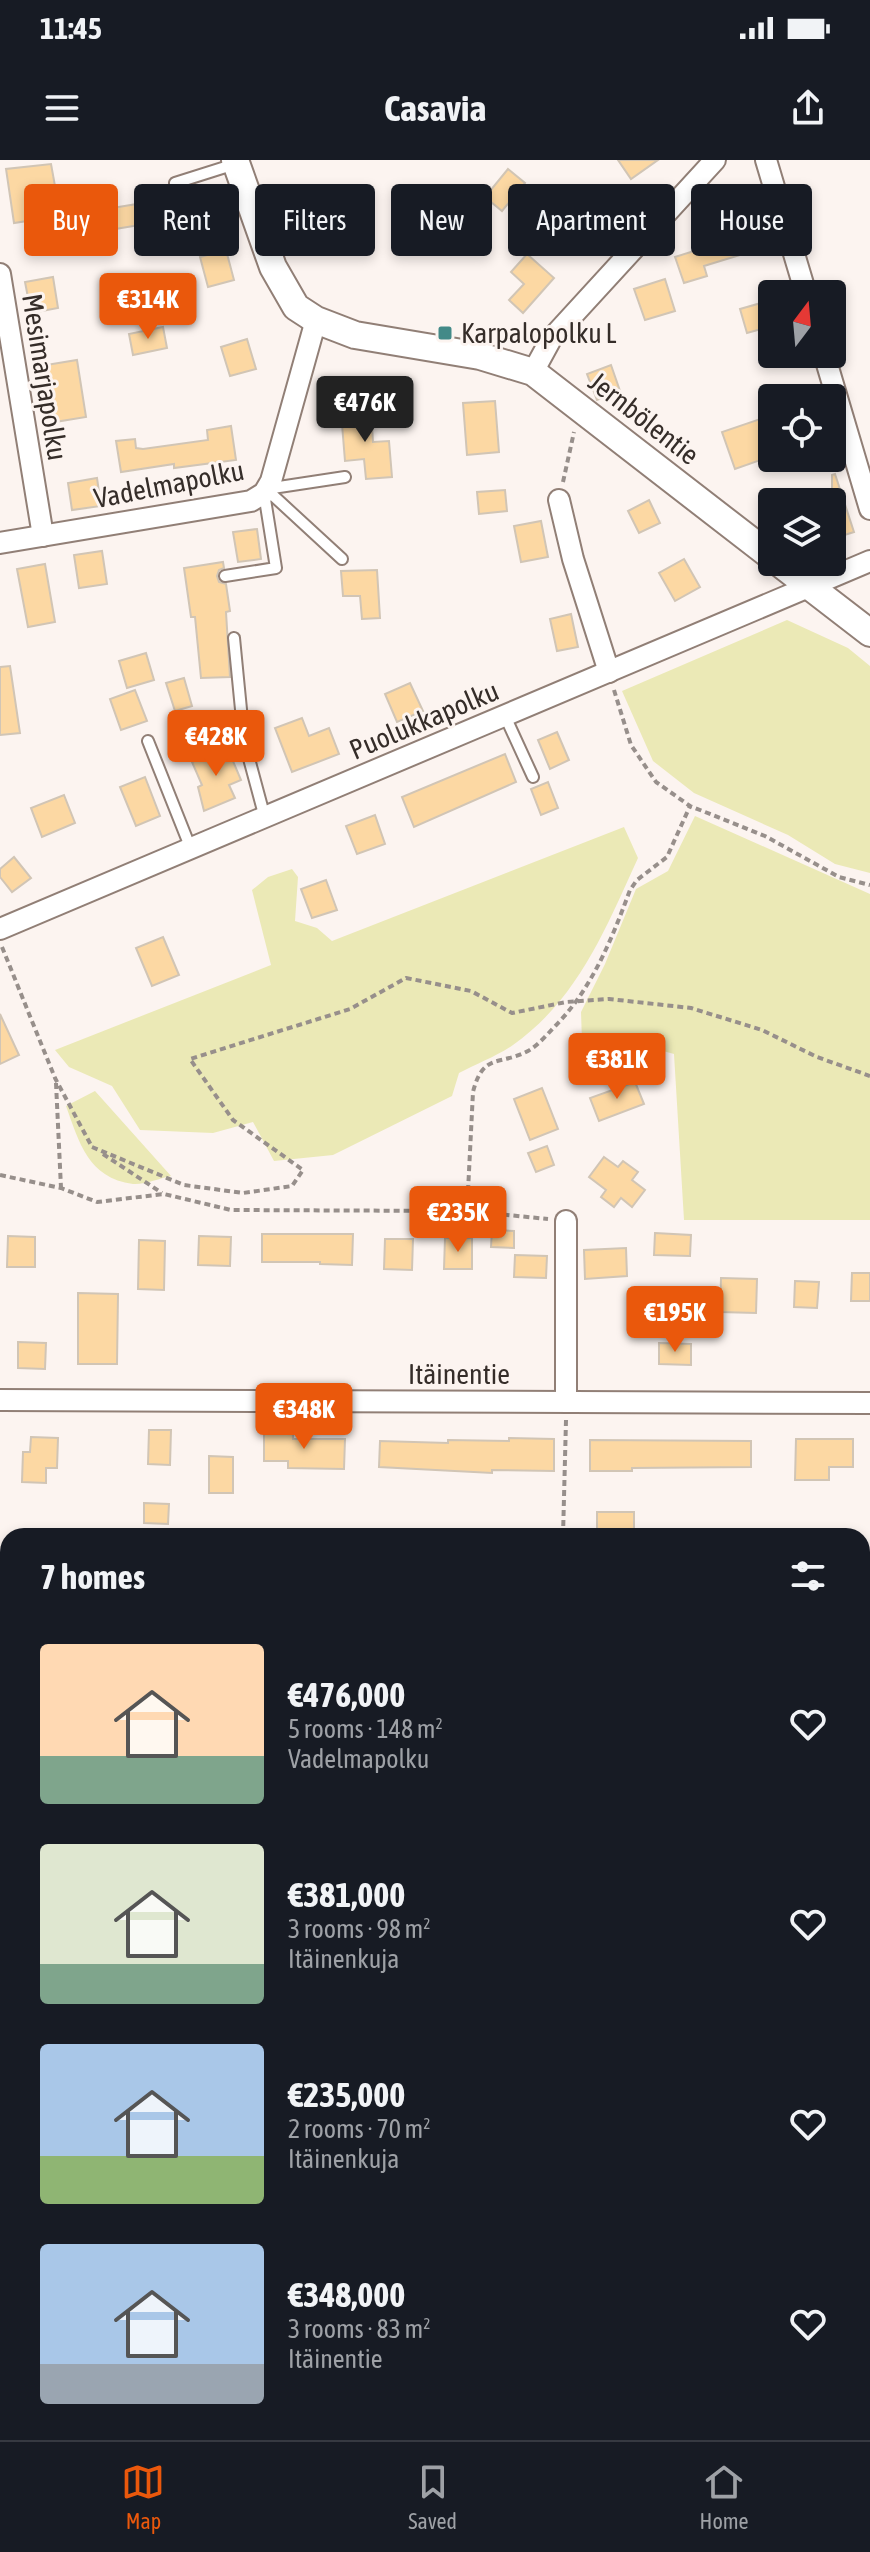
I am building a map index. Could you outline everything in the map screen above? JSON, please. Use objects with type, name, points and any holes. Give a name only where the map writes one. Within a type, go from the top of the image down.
[{"type":"street","points":[[533,372],[551,339],[715,160]]},
{"type":"street","points":[[766,160],[802,280]]},
{"type":"street","name":"Jernbölentie","points":[[236,162],[273,267],[296,307],[316,320],[355,335],[480,356],[533,372],[758,546]]},
{"type":"street","name":"Mesimarjapolku","points":[[0,274],[43,536]]},
{"type":"street","name":"Vadelmapolku","points":[[0,543],[251,501],[265,491],[286,433],[316,320]]},
{"type":"street","points":[[828,368],[870,509]]},
{"type":"street","points":[[559,500],[573,559],[609,672]]},
{"type":"street","name":"Puolukkapolku","points":[[0,929],[870,561]]},
{"type":"street","points":[[796,576],[870,633]]},
{"type":"street","points":[[566,1221],[566,1402]]},
{"type":"street","name":"Itäinentie","points":[[0,1400],[870,1403]]},
{"type":"lane","points":[[175,183],[236,162]]},
{"type":"lane","points":[[265,491],[345,477]]},
{"type":"lane","points":[[265,491],[342,559]]},
{"type":"lane","points":[[225,576],[276,568],[265,491]]},
{"type":"lane","points":[[234,638],[244,740],[265,818]]},
{"type":"lane","points":[[505,716],[533,777]]},
{"type":"lane","points":[[148,741],[191,849]]},
{"type":"path","points":[[559,500],[576,424]]},
{"type":"path","points":[[609,672],[631,745],[656,782],[690,806],[765,836],[839,877],[870,885]]},
{"type":"path","points":[[467,1211],[473,1092],[477,1074],[495,1060],[528,1051],[561,1020],[602,961],[630,890],[637,880],[667,857],[690,806]]},
{"type":"path","points":[[0,943],[55,1078],[92,1147],[164,1194],[231,1210],[467,1211],[566,1221]]},
{"type":"path","points":[[92,1147],[184,1185],[243,1193],[292,1186],[303,1170],[233,1120],[190,1059],[350,1009],[406,978],[471,991],[512,1013],[574,1001],[609,999],[691,1008],[762,1030],[817,1057],[870,1076]]},
{"type":"path","points":[[55,1078],[61,1188]]},
{"type":"path","points":[[0,1175],[61,1188],[97,1202],[164,1194]]},
{"type":"path","points":[[563,1528],[566,1402]]},
{"type":"shaded area","points":[[787,620],[848,648],[870,666],[870,873],[835,864],[788,835],[694,793],[653,761],[622,691]]},
{"type":"shaded area","points":[[695,816],[870,894],[870,1220],[684,1220],[674,1054],[601,1034],[582,1042],[581,1012],[636,889],[668,871]]},
{"type":"shaded area","points":[[624,827],[638,858],[602,936],[573,984],[555,1006],[536,1027],[513,1045],[459,1073],[452,1096],[333,1155],[274,1161],[253,1122],[213,1133],[140,1130],[112,1086],[69,1067],[55,1050],[271,965],[252,890],[268,877],[292,869],[298,877],[295,921],[317,928],[332,941]]},
{"type":"shaded area","points":[[95,1091],[171,1176],[133,1184],[105,1174],[95,1166],[81,1145],[66,1106]]},
{"type":"building","points":[[618,160],[658,160],[631,179]]},
{"type":"building","points":[[51,164],[55,184],[24,184],[24,221],[14,223],[6,169]]},
{"type":"building","points":[[508,169],[525,183],[508,184],[508,204],[502,211],[492,203],[492,188]]},
{"type":"building","points":[[134,204],[134,226],[118,229],[118,207]]},
{"type":"building","points":[[691,252],[691,256],[737,256],[704,266],[707,276],[684,283],[675,257]]},
{"type":"building","points":[[228,256],[234,280],[208,287],[200,257]]},
{"type":"building","points":[[525,256],[529,256],[554,278],[523,313],[509,300],[524,284],[511,272]]},
{"type":"building","points":[[53,277],[58,308],[31,313],[25,282]]},
{"type":"building","points":[[665,279],[675,311],[645,320],[634,289]]},
{"type":"building","points":[[758,304],[758,330],[747,333],[740,309]]},
{"type":"building","points":[[163,327],[167,348],[133,355],[129,334]]},
{"type":"building","points":[[247,339],[256,369],[230,376],[221,347]]},
{"type":"building","points":[[77,360],[86,417],[55,422],[46,365]]},
{"type":"building","points":[[611,365],[620,391],[597,400],[587,374]]},
{"type":"building","points":[[495,401],[499,452],[467,455],[463,403]]},
{"type":"building","points":[[371,409],[373,442],[389,441],[392,477],[366,479],[364,459],[345,461],[341,412]]},
{"type":"building","points":[[758,420],[758,461],[735,469],[722,432]]},
{"type":"building","points":[[231,426],[236,460],[174,468],[174,464],[121,472],[116,441],[135,439],[136,448],[143,449],[208,440],[207,430]]},
{"type":"building","points":[[835,474],[840,488],[832,488],[832,475]]},
{"type":"building","points":[[97,478],[101,506],[72,510],[68,483]]},
{"type":"building","points":[[505,490],[507,511],[479,514],[477,492]]},
{"type":"building","points":[[649,500],[660,523],[639,533],[628,511]]},
{"type":"building","points":[[846,508],[854,532],[846,535]]},
{"type":"building","points":[[541,521],[548,557],[521,562],[514,526]]},
{"type":"building","points":[[257,529],[261,559],[238,562],[233,532]]},
{"type":"building","points":[[102,551],[107,584],[79,588],[74,555]]},
{"type":"building","points":[[684,559],[700,587],[675,601],[659,573]]},
{"type":"building","points":[[223,562],[224,568],[219,570],[217,576],[219,582],[226,584],[230,611],[226,612],[230,677],[201,678],[195,617],[191,617],[184,568]]},
{"type":"building","points":[[45,564],[55,622],[28,627],[17,569]]},
{"type":"building","points":[[377,570],[380,618],[362,619],[360,596],[343,596],[341,571]]},
{"type":"building","points":[[571,614],[578,647],[557,651],[550,619]]},
{"type":"building","points":[[146,653],[154,680],[127,688],[119,661]]},
{"type":"building","points":[[10,666],[20,733],[0,735],[0,667]]},
{"type":"building","points":[[184,678],[192,706],[175,711],[166,683]]},
{"type":"building","points":[[410,683],[423,711],[397,722],[385,694]]},
{"type":"building","points":[[135,690],[147,721],[121,730],[110,699]]},
{"type":"building","points":[[302,718],[309,736],[329,728],[339,754],[292,772],[275,728]]},
{"type":"building","points":[[557,732],[569,760],[550,769],[538,740]]},
{"type":"building","points":[[227,747],[241,780],[229,785],[235,798],[204,811],[198,787],[202,785],[192,762]]},
{"type":"building","points":[[505,754],[516,782],[414,827],[402,797]]},
{"type":"building","points":[[145,777],[160,816],[136,826],[120,787]]},
{"type":"building","points":[[548,782],[558,808],[541,815],[531,789]]},
{"type":"building","points":[[64,795],[75,823],[42,837],[31,808]]},
{"type":"building","points":[[375,815],[385,844],[357,854],[346,826]]},
{"type":"building","points":[[14,857],[31,878],[12,892],[0,877],[0,869]]},
{"type":"building","points":[[326,880],[337,910],[312,918],[301,889]]},
{"type":"building","points":[[163,937],[179,975],[152,986],[136,948]]},
{"type":"building","points":[[0,1014],[19,1055],[0,1064]]},
{"type":"building","points":[[635,1082],[644,1104],[599,1121],[590,1098]]},
{"type":"building","points":[[542,1088],[558,1129],[530,1140],[514,1099]]},
{"type":"building","points":[[547,1146],[554,1165],[536,1172],[528,1153]]},
{"type":"building","points":[[604,1157],[618,1167],[623,1161],[638,1172],[632,1180],[645,1190],[632,1207],[621,1198],[614,1207],[601,1197],[606,1190],[589,1177]]},
{"type":"building","points":[[492,1230],[514,1231],[514,1248],[491,1247]]},
{"type":"building","points":[[655,1233],[691,1235],[690,1256],[654,1255]]},
{"type":"building","points":[[262,1234],[353,1234],[352,1265],[262,1262]]},
{"type":"building","points":[[8,1236],[35,1237],[35,1267],[7,1267]]},
{"type":"building","points":[[199,1236],[231,1237],[230,1266],[198,1265]]},
{"type":"building","points":[[445,1238],[472,1238],[472,1269],[444,1269]]},
{"type":"building","points":[[385,1239],[413,1239],[412,1270],[384,1269]]},
{"type":"building","points":[[139,1240],[165,1241],[164,1290],[138,1289]]},
{"type":"building","points":[[626,1248],[627,1276],[585,1279],[584,1250]]},
{"type":"building","points":[[515,1255],[547,1256],[546,1278],[514,1277]]},
{"type":"building","points":[[852,1273],[870,1273],[870,1301],[851,1301]]},
{"type":"building","points":[[721,1278],[757,1279],[756,1313],[720,1312]]},
{"type":"building","points":[[795,1281],[819,1282],[817,1308],[794,1307]]},
{"type":"building","points":[[78,1293],[118,1294],[117,1364],[78,1364]]},
{"type":"building","points":[[18,1342],[46,1343],[45,1369],[18,1368]]},
{"type":"building","points":[[659,1343],[691,1344],[691,1365],[659,1364]]},
{"type":"building","points":[[149,1430],[171,1430],[170,1465],[148,1464]]},
{"type":"building","points":[[264,1432],[293,1432],[293,1439],[345,1439],[344,1469],[288,1468],[288,1461],[264,1461]]},
{"type":"building","points":[[31,1437],[58,1438],[57,1468],[46,1468],[46,1483],[22,1482],[23,1452],[30,1452]]},
{"type":"building","points":[[509,1438],[554,1439],[554,1471],[492,1470],[492,1473],[379,1467],[380,1441],[448,1443],[448,1440],[509,1441]]},
{"type":"building","points":[[796,1439],[853,1439],[853,1467],[829,1467],[829,1480],[795,1480]]},
{"type":"building","points":[[590,1440],[751,1441],[751,1467],[590,1471]]},
{"type":"building","points":[[209,1456],[233,1457],[233,1493],[209,1493]]},
{"type":"building","points":[[144,1503],[169,1504],[168,1524],[144,1523]]},
{"type":"building","points":[[597,1512],[634,1512],[634,1528],[597,1528]]},
{"type":"place","name":"Karpalopolku L","points":[[445,333]]}]
